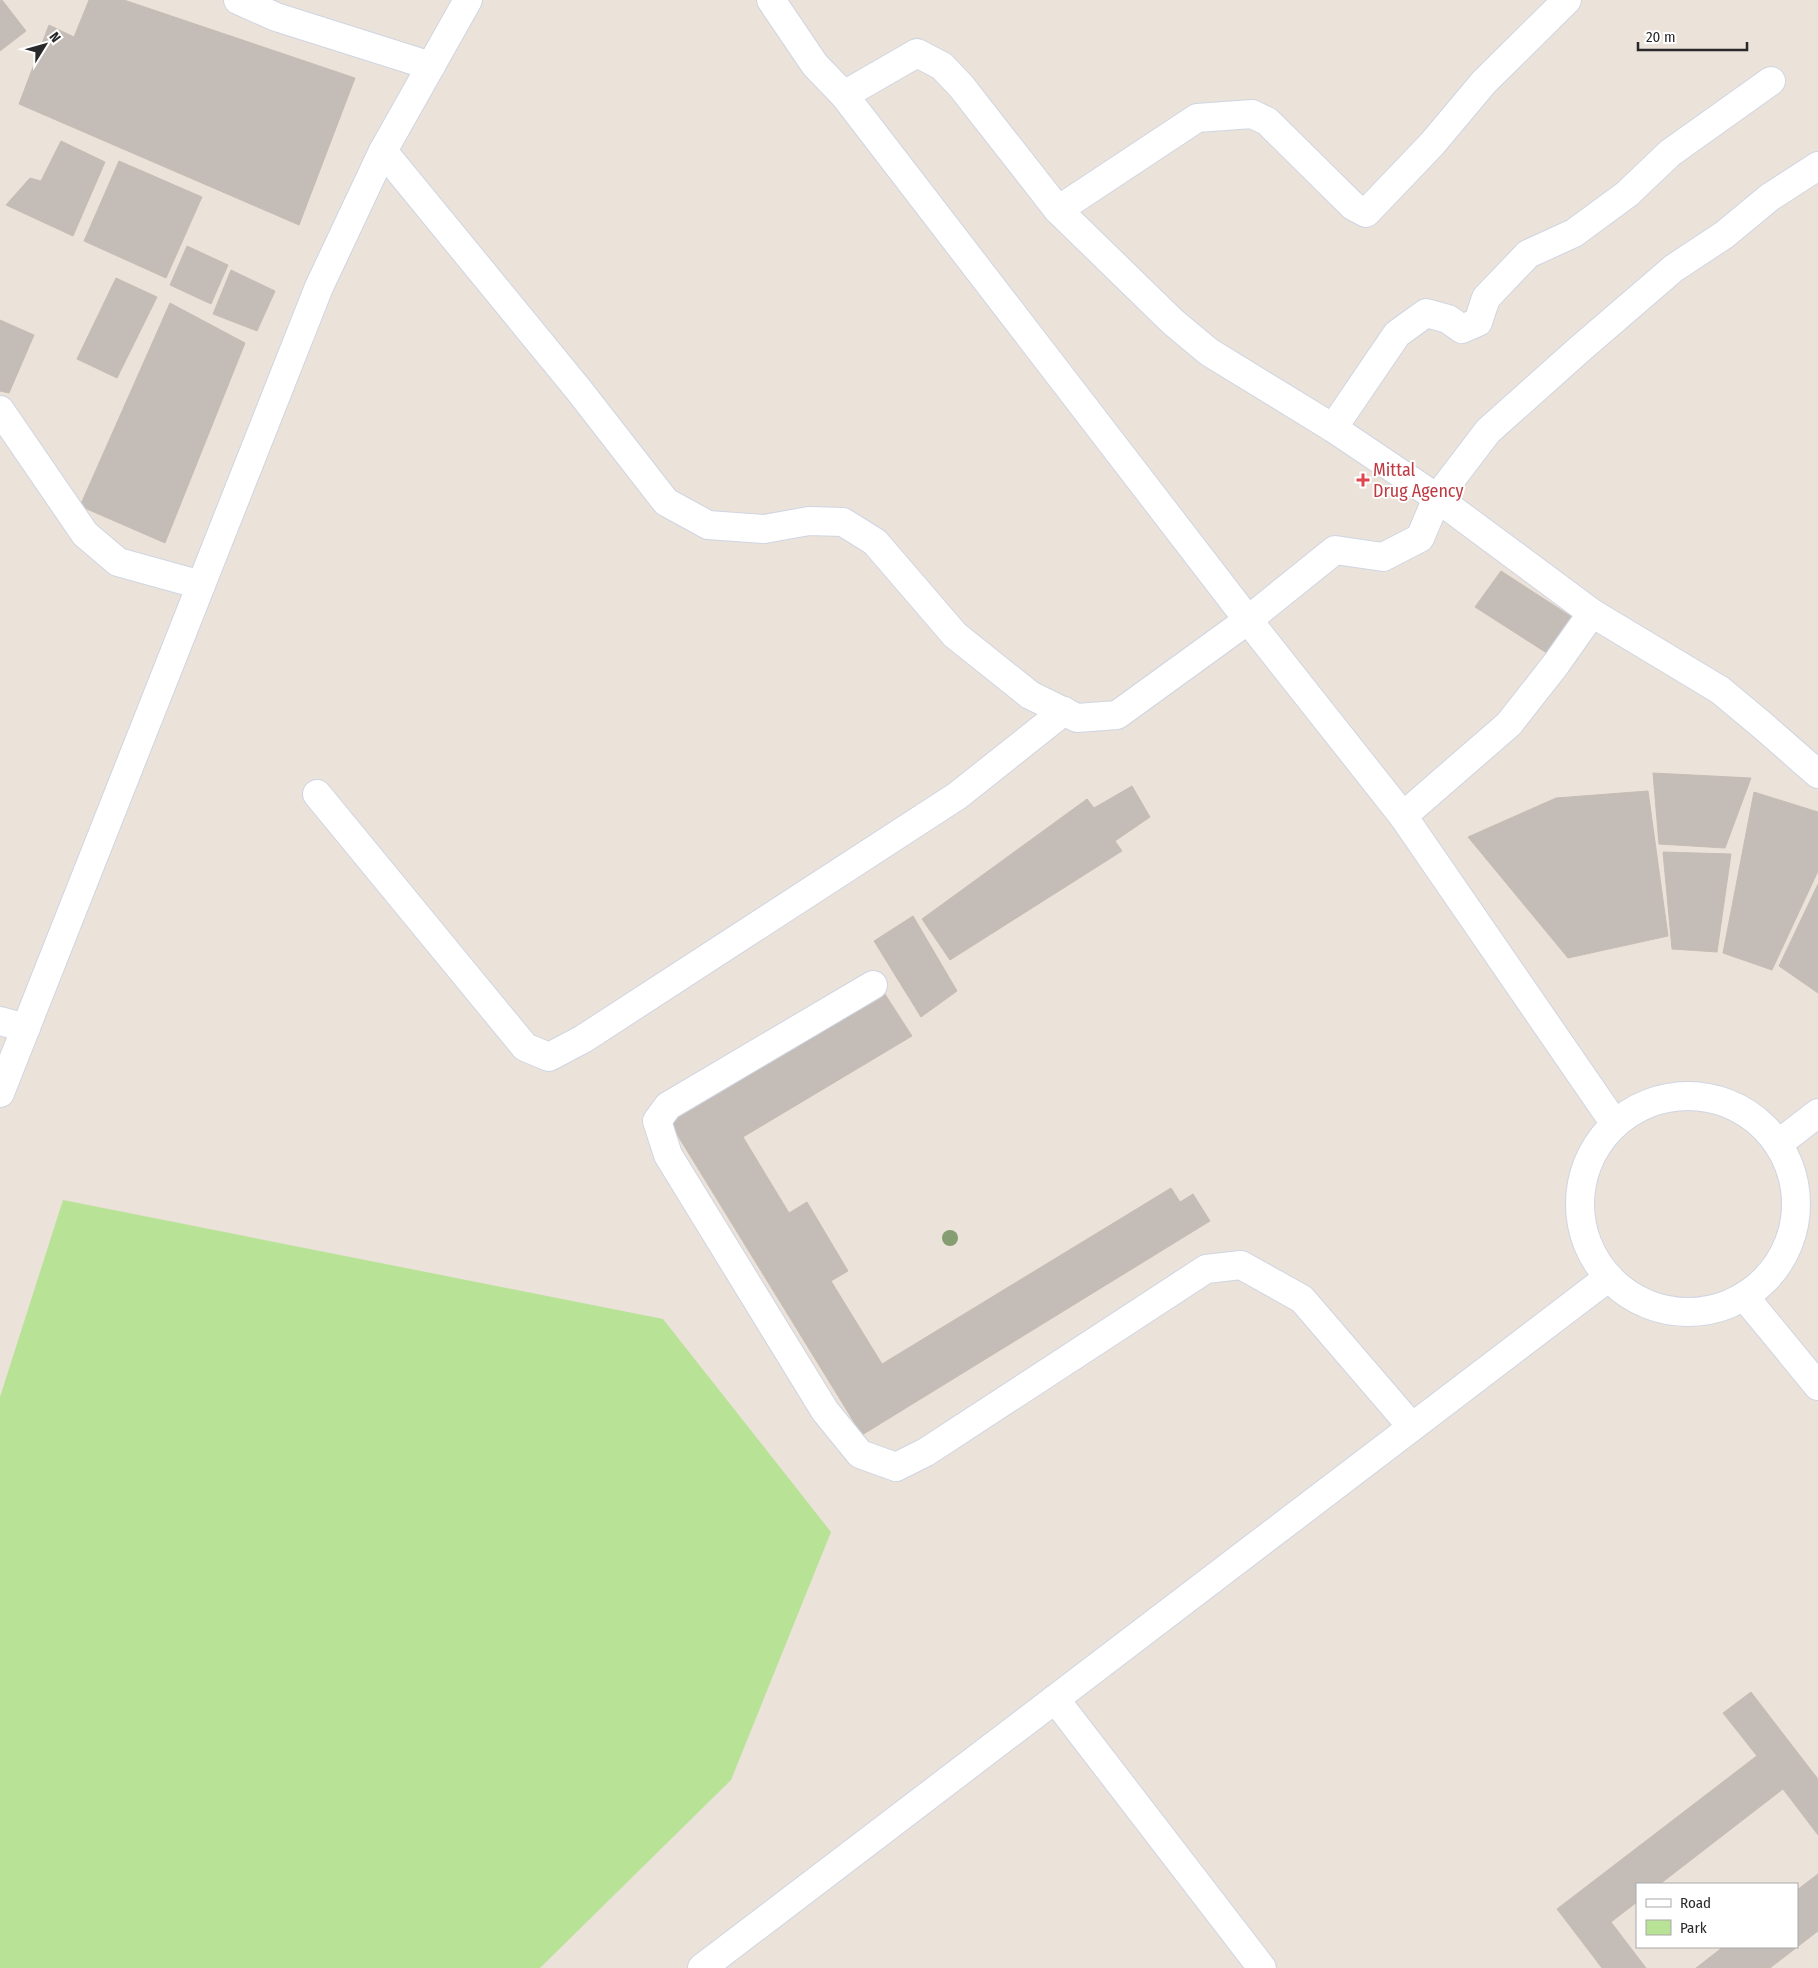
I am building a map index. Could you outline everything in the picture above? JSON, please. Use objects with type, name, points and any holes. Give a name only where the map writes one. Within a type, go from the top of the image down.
[{"type":"street","points":[[238,0],[276,17],[431,66]]},
{"type":"street","points":[[0,1093],[319,287],[383,151],[468,0]]},
{"type":"street","points":[[771,0],[815,65],[844,95],[1248,620],[1403,816],[1615,1124]]},
{"type":"street","points":[[1058,210],[1197,118],[1252,114],[1267,121],[1353,206],[1366,213],[1432,144],[1484,82],[1566,0]]},
{"type":"street","points":[[844,95],[917,53],[942,66],[961,86],[1058,210],[1173,322],[1209,352],[1332,428],[1437,498],[1592,613],[1720,690],[1762,724],[1818,774]]},
{"type":"street","points":[[1332,428],[1398,334],[1426,313],[1448,319],[1462,329],[1478,322],[1486,298],[1528,254],[1574,233],[1627,194],[1670,154],[1771,81]]},
{"type":"street","points":[[383,151],[578,389],[666,502],[708,525],[764,529],[809,521],[843,522],[875,542],[955,635],[1030,695],[1077,718],[1117,715],[1248,620],[1335,550],[1383,556],[1420,538],[1437,498],[1488,430],[1674,268],[1724,235],[1770,197],[1818,166]]},
{"type":"street","points":[[0,410],[85,534],[118,562],[201,585]]},
{"type":"street","points":[[1403,816],[1510,724],[1592,613]]},
{"type":"street","points":[[317,794],[525,1047],[549,1057],[583,1039],[957,796],[1064,711]]},
{"type":"street","points":[[873,985],[668,1106],[657,1121],[668,1155],[825,1411],[860,1454],[896,1467],[926,1452],[1206,1269],[1241,1265],[1302,1299],[1412,1427]]},
{"type":"street","points":[[0,1021],[26,1028]]},
{"type":"street","points":[[1677,1096],[1701,1097],[1723,1102],[1744,1112],[1763,1126],[1778,1144],[1789,1166],[1794,1190],[1795,1215],[1790,1239],[1779,1262],[1769,1274],[1744,1296],[1722,1307],[1698,1312],[1673,1311],[1650,1305],[1628,1293],[1609,1277],[1594,1258],[1585,1235],[1580,1211],[1581,1187],[1588,1163],[1599,1142],[1615,1124],[1633,1110],[1654,1101],[1677,1096]]},
{"type":"street","points":[[1778,1144],[1818,1113]]},
{"type":"street","points":[[702,1968],[1609,1277]]},
{"type":"street","points":[[1744,1296],[1818,1386]]},
{"type":"street","points":[[1054,1700],[1262,1968]]},
{"type":"green space","points":[[63,1200],[663,1319],[831,1532],[731,1780],[540,1968],[0,1968],[0,1397]]},
{"type":"building","points":[[2,0],[26,31],[0,51],[0,1]]},
{"type":"building","points":[[89,0],[124,0],[355,78],[299,225],[19,104],[49,25],[74,37]]},
{"type":"building","points":[[61,141],[105,162],[73,236],[6,205],[30,178],[41,181]]},
{"type":"building","points":[[119,161],[202,197],[166,278],[84,241]]},
{"type":"building","points":[[187,246],[228,265],[211,304],[170,285]]},
{"type":"building","points":[[231,270],[275,291],[257,331],[213,314]]},
{"type":"building","points":[[116,278],[157,297],[117,378],[77,359]]},
{"type":"building","points":[[170,303],[245,343],[165,543],[80,506]]},
{"type":"building","points":[[0,320],[34,335],[9,393],[0,391]]},
{"type":"building","points":[[1501,571],[1575,619],[1553,657],[1475,607]]},
{"type":"building","points":[[1653,773],[1751,778],[1725,848],[1659,844]]},
{"type":"building","points":[[1132,786],[1150,817],[1115,841],[1122,851],[950,960],[922,919],[1087,799],[1094,808]]},
{"type":"building","points":[[1648,791],[1668,936],[1568,958],[1468,837],[1556,798]]},
{"type":"building","points":[[1754,792],[1818,812],[1818,871],[1772,970],[1723,953]]},
{"type":"building","points":[[1663,852],[1731,854],[1717,952],[1672,949]]},
{"type":"building","points":[[1818,884],[1818,993],[1779,966]]},
{"type":"building","points":[[913,916],[957,991],[921,1017],[874,941]]},
{"type":"building","points":[[881,988],[912,1036],[743,1137],[789,1213],[807,1202],[848,1271],[831,1281],[882,1364],[1171,1188],[1180,1202],[1193,1194],[1210,1221],[862,1435],[670,1123],[714,1093]]},
{"type":"building","points":[[1751,1692],[1784,1735],[1757,1756],[1723,1713]]},
{"type":"building","points":[[1784,1735],[1818,1779],[1818,1835],[1783,1789],[1661,1883],[1636,1883],[1636,1903],[1611,1922],[1646,1968],[1602,1968],[1557,1909]]},
{"type":"building","points":[[1818,1874],[1818,1931],[1798,1946],[1798,1889]]},
{"type":"building","points":[[1722,1948],[1796,1948],[1770,1968],[1696,1968]]},
{"type":"place","name":"Mittal Drug Agency","points":[[1363,480]]}]
